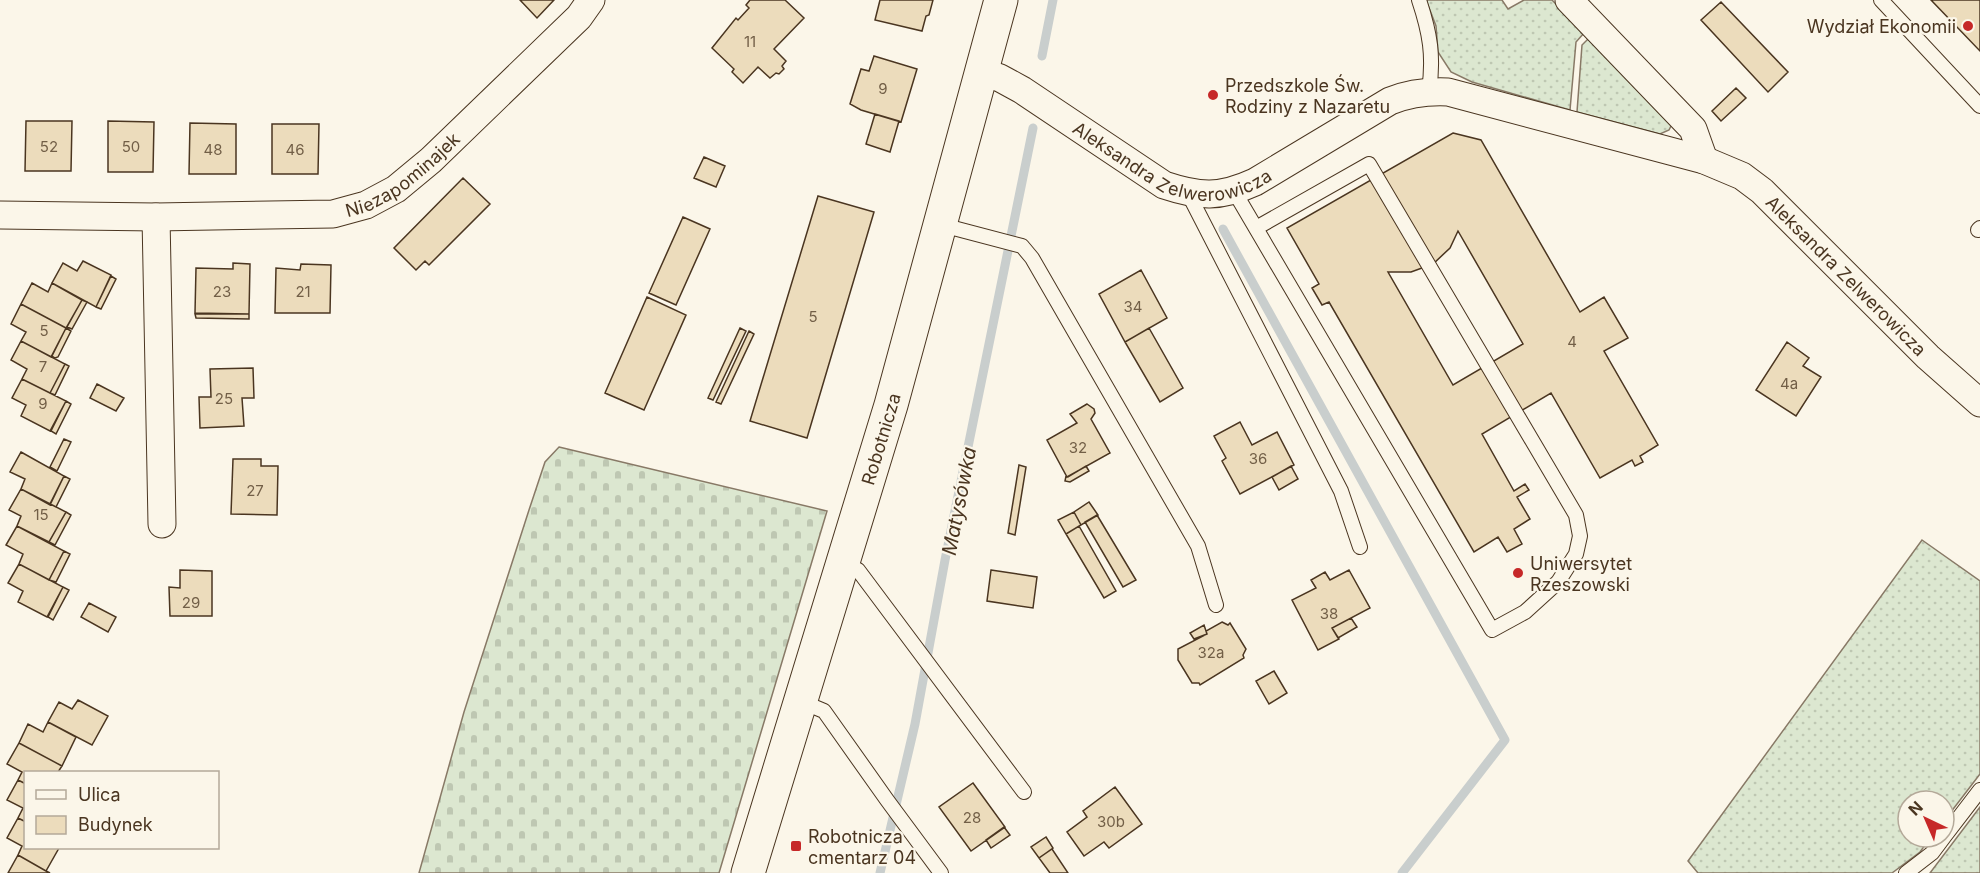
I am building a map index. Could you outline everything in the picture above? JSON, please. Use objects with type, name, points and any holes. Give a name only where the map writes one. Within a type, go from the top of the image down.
[{"type":"street","name":"Niezapominajek","points":[[0,215],[333,214],[366,205],[396,189],[431,160],[579,17],[591,0]]},
{"type":"street","name":"Robotnicza","points":[[748,873],[891,405],[942,225],[1001,0]]},
{"type":"street","points":[[1569,0],[1693,129],[1704,160]]},
{"type":"street","name":"Aleksandra Zelwerowicza","points":[[983,72],[1022,90],[1164,185],[1188,193],[1215,195],[1234,191],[1255,182],[1390,101],[1409,94],[1429,91],[1460,95],[1704,160],[1742,176],[1762,191],[1928,357],[1980,403]]},
{"type":"street","points":[[156,216],[162,524]]},
{"type":"lane","points":[[1419,0],[1431,42],[1432,65],[1429,91]]},
{"type":"lane","points":[[1881,0],[1980,106]]},
{"type":"lane","points":[[1234,191],[1492,630],[1525,612],[1558,582],[1575,554],[1580,536],[1576,515],[1369,164],[1256,228]]},
{"type":"lane","points":[[1188,193],[1341,491],[1360,547]]},
{"type":"lane","points":[[942,225],[1022,246],[1038,268],[1198,546],[1216,605]]},
{"type":"lane","points":[[842,561],[858,570],[1024,792]]},
{"type":"lane","points":[[800,701],[824,711],[886,800],[941,873]]},
{"type":"lane","points":[[1956,821],[1980,790]]},
{"type":"lane","points":[[1906,873],[1935,849]]},
{"type":"green space","points":[[1426,0],[1502,0],[1508,9],[1524,0],[1552,0],[1584,33],[1576,42],[1570,110],[1472,82],[1451,72],[1438,52],[1436,26]]},
{"type":"green space","points":[[1589,38],[1669,121],[1671,126],[1669,130],[1660,134],[1577,112],[1582,45]]},
{"type":"green space","points":[[559,447],[827,511],[719,873],[419,873],[464,712],[529,510],[545,462]]},
{"type":"green space","points":[[1922,540],[1980,581],[1980,774],[1956,805],[1956,789],[1896,789],[1896,849],[1922,849],[1920,852],[1892,873],[1698,873],[1688,861]]},
{"type":"green space","points":[[1980,807],[1980,873],[1930,873],[1948,849],[1956,849],[1956,839]]},
{"type":"building","points":[[520,0],[554,0],[537,18]]},
{"type":"building","points":[[750,0],[785,0],[804,18],[774,49],[786,61],[782,66],[784,69],[770,78],[758,67],[743,83],[732,72],[734,69],[712,48],[736,18],[738,20],[749,8],[746,5]]},
{"type":"building","points":[[880,0],[933,0],[922,31],[875,20]]},
{"type":"building","name":"Wydział Ekonomii","points":[[1931,0],[1980,0],[1980,51]]},
{"type":"building","points":[[1721,2],[1788,72],[1768,92],[1701,20]]},
{"type":"building","points":[[874,56],[917,69],[901,122],[861,110],[850,104],[861,69],[869,71]]},
{"type":"building","points":[[1736,88],[1746,98],[1721,121],[1712,111]]},
{"type":"building","points":[[875,114],[899,121],[890,152],[866,144]]},
{"type":"building","points":[[26,121],[72,121],[71,171],[25,171]]},
{"type":"building","points":[[108,121],[154,122],[153,172],[108,172]]},
{"type":"building","points":[[190,123],[236,124],[236,174],[189,174]]},
{"type":"building","points":[[272,124],[319,124],[318,174],[272,174]]},
{"type":"building","points":[[1453,133],[1481,140],[1580,312],[1604,297],[1628,338],[1604,351],[1658,445],[1640,456],[1643,462],[1635,466],[1632,460],[1600,478],[1551,393],[1482,434],[1514,491],[1525,484],[1529,490],[1517,497],[1530,519],[1514,529],[1522,544],[1507,552],[1498,537],[1474,552],[1329,302],[1322,305],[1312,288],[1319,284],[1287,228]],"holes":[[[1458,231],[1523,344],[1453,385],[1388,272],[1411,272],[1433,264],[1450,248]]]},
{"type":"building","points":[[704,157],[725,166],[716,187],[694,178]]},
{"type":"building","points":[[463,178],[490,204],[429,265],[425,261],[416,270],[394,248]]},
{"type":"building","points":[[818,196],[874,212],[807,438],[750,421]]},
{"type":"building","points":[[683,217],[710,229],[676,305],[649,293]]},
{"type":"building","points":[[83,261],[111,275],[96,307],[52,283],[63,263],[77,271]]},
{"type":"building","points":[[233,263],[250,264],[249,314],[195,313],[196,268],[233,269]]},
{"type":"building","points":[[301,264],[331,265],[330,313],[275,313],[276,268],[300,270]]},
{"type":"building","points":[[1141,270],[1167,318],[1125,342],[1099,294]]},
{"type":"building","points":[[111,276],[116,279],[101,309],[96,307]]},
{"type":"building","points":[[32,283],[48,292],[52,283],[82,300],[66,328],[21,304]]},
{"type":"building","points":[[647,297],[686,315],[644,410],[605,393]]},
{"type":"building","points":[[82,300],[87,302],[72,329],[67,327]]},
{"type":"building","points":[[21,304],[66,328],[51,357],[21,341],[26,332],[11,324]]},
{"type":"building","points":[[195,314],[249,314],[249,319],[196,318]]},
{"type":"building","points":[[66,328],[71,331],[58,357],[55,358],[52,356]]},
{"type":"building","points":[[740,328],[746,331],[713,400],[708,398]]},
{"type":"building","points":[[1149,328],[1183,388],[1160,402],[1125,342]]},
{"type":"building","points":[[749,331],[754,334],[721,404],[716,402]]},
{"type":"building","points":[[21,341],[65,364],[50,393],[22,379],[27,369],[11,360]]},
{"type":"building","points":[[1787,342],[1809,358],[1803,366],[1821,377],[1796,416],[1756,390]]},
{"type":"building","points":[[65,364],[69,366],[55,395],[50,393]]},
{"type":"building","points":[[253,368],[254,398],[242,398],[244,426],[200,428],[199,397],[211,397],[210,369]]},
{"type":"building","points":[[22,379],[66,401],[50,431],[21,416],[26,405],[12,398]]},
{"type":"building","points":[[97,384],[124,398],[116,411],[90,398]]},
{"type":"building","points":[[66,401],[71,404],[56,434],[51,431]]},
{"type":"building","points":[[1087,404],[1094,409],[1095,413],[1091,419],[1110,453],[1067,477],[1047,440],[1077,423],[1070,414]]},
{"type":"building","points":[[1240,422],[1252,445],[1277,432],[1294,465],[1240,494],[1222,461],[1226,458],[1214,436]]},
{"type":"building","points":[[64,439],[71,442],[57,471],[50,467]]},
{"type":"building","points":[[21,452],[64,476],[50,505],[21,489],[25,479],[10,472]]},
{"type":"building","points":[[233,459],[261,459],[261,466],[278,466],[277,515],[231,514]]},
{"type":"building","points":[[1019,465],[1026,467],[1015,535],[1008,533]]},
{"type":"building","points":[[1086,466],[1089,471],[1070,482],[1065,481],[1066,476]]},
{"type":"building","points":[[1291,466],[1298,479],[1279,490],[1272,477]]},
{"type":"building","points":[[64,476],[70,479],[56,507],[50,504]]},
{"type":"building","points":[[21,489],[66,512],[49,542],[17,526],[21,516],[9,510]]},
{"type":"building","points":[[1089,502],[1098,515],[1081,525],[1074,512]]},
{"type":"building","points":[[66,512],[71,515],[55,545],[49,542]]},
{"type":"building","points":[[1074,512],[1081,525],[1066,534],[1058,520]]},
{"type":"building","points":[[1097,515],[1136,580],[1123,587],[1085,522]]},
{"type":"building","points":[[17,526],[64,551],[49,580],[19,564],[23,554],[6,545]]},
{"type":"building","points":[[1079,526],[1116,591],[1104,598],[1066,534]]},
{"type":"building","points":[[64,551],[70,554],[56,582],[49,580]]},
{"type":"building","points":[[19,564],[63,587],[47,617],[18,602],[23,591],[8,583]]},
{"type":"building","points":[[180,570],[212,571],[212,616],[170,616],[169,587],[180,588]]},
{"type":"building","points":[[991,570],[1037,577],[1033,608],[987,601]]},
{"type":"building","points":[[1349,570],[1370,608],[1332,628],[1339,639],[1318,650],[1292,600],[1316,588],[1311,580],[1325,572],[1330,580]]},
{"type":"building","points":[[63,587],[69,590],[53,620],[48,617]]},
{"type":"building","points":[[89,603],[116,617],[108,632],[81,617]]},
{"type":"building","points":[[1351,618],[1357,627],[1338,638],[1332,628]]},
{"type":"building","points":[[1222,622],[1228,625],[1230,623],[1246,649],[1244,658],[1200,685],[1192,683],[1178,660],[1178,649],[1207,634],[1206,631]]},
{"type":"building","points":[[1204,625],[1207,634],[1194,639],[1190,633]]},
{"type":"building","points":[[1274,671],[1287,693],[1269,704],[1256,681]]},
{"type":"building","points":[[78,700],[108,716],[92,745],[48,722],[59,702],[72,709]]},
{"type":"building","points":[[48,722],[76,737],[62,766],[19,743],[28,724],[43,732]]},
{"type":"building","points":[[19,743],[62,766],[59,771],[24,771],[24,783],[18,780],[22,772],[7,764]]},
{"type":"building","points":[[18,780],[24,783],[24,821],[18,818],[23,808],[7,800]]},
{"type":"building","points":[[973,783],[1005,827],[971,851],[939,807]]},
{"type":"building","points":[[1115,787],[1142,824],[1109,848],[1104,842],[1084,856],[1067,832],[1087,817],[1083,811]]},
{"type":"building","points":[[18,818],[24,821],[24,849],[58,849],[46,871],[18,855],[22,846],[7,838]]},
{"type":"building","points":[[1004,827],[1010,835],[991,848],[986,840]]},
{"type":"building","points":[[1046,837],[1053,848],[1039,858],[1031,847]]},
{"type":"building","points":[[1052,849],[1068,873],[1050,873],[1039,858]]},
{"type":"building","points":[[18,855],[46,871],[50,873],[8,873]]},
{"type":"waterway","name":"Matysówka","points":[[1042,56],[1053,0]]},
{"type":"waterway","name":"Matysówka","points":[[880,873],[915,724],[945,560],[1033,128]]},
{"type":"waterway","points":[[1223,229],[1505,740],[1402,873]]},
{"type":"place","name":"Wydział Ekonomii","points":[[1968,26]]},
{"type":"place","name":"Przedszkole Św. Rodziny z Nazaretu","points":[[1213,95]]},
{"type":"place","name":"Uniwersytet Rzeszowski","points":[[1518,573]]},
{"type":"place","name":"Robotnicza cmentarz 04","points":[[796,846]]}]
